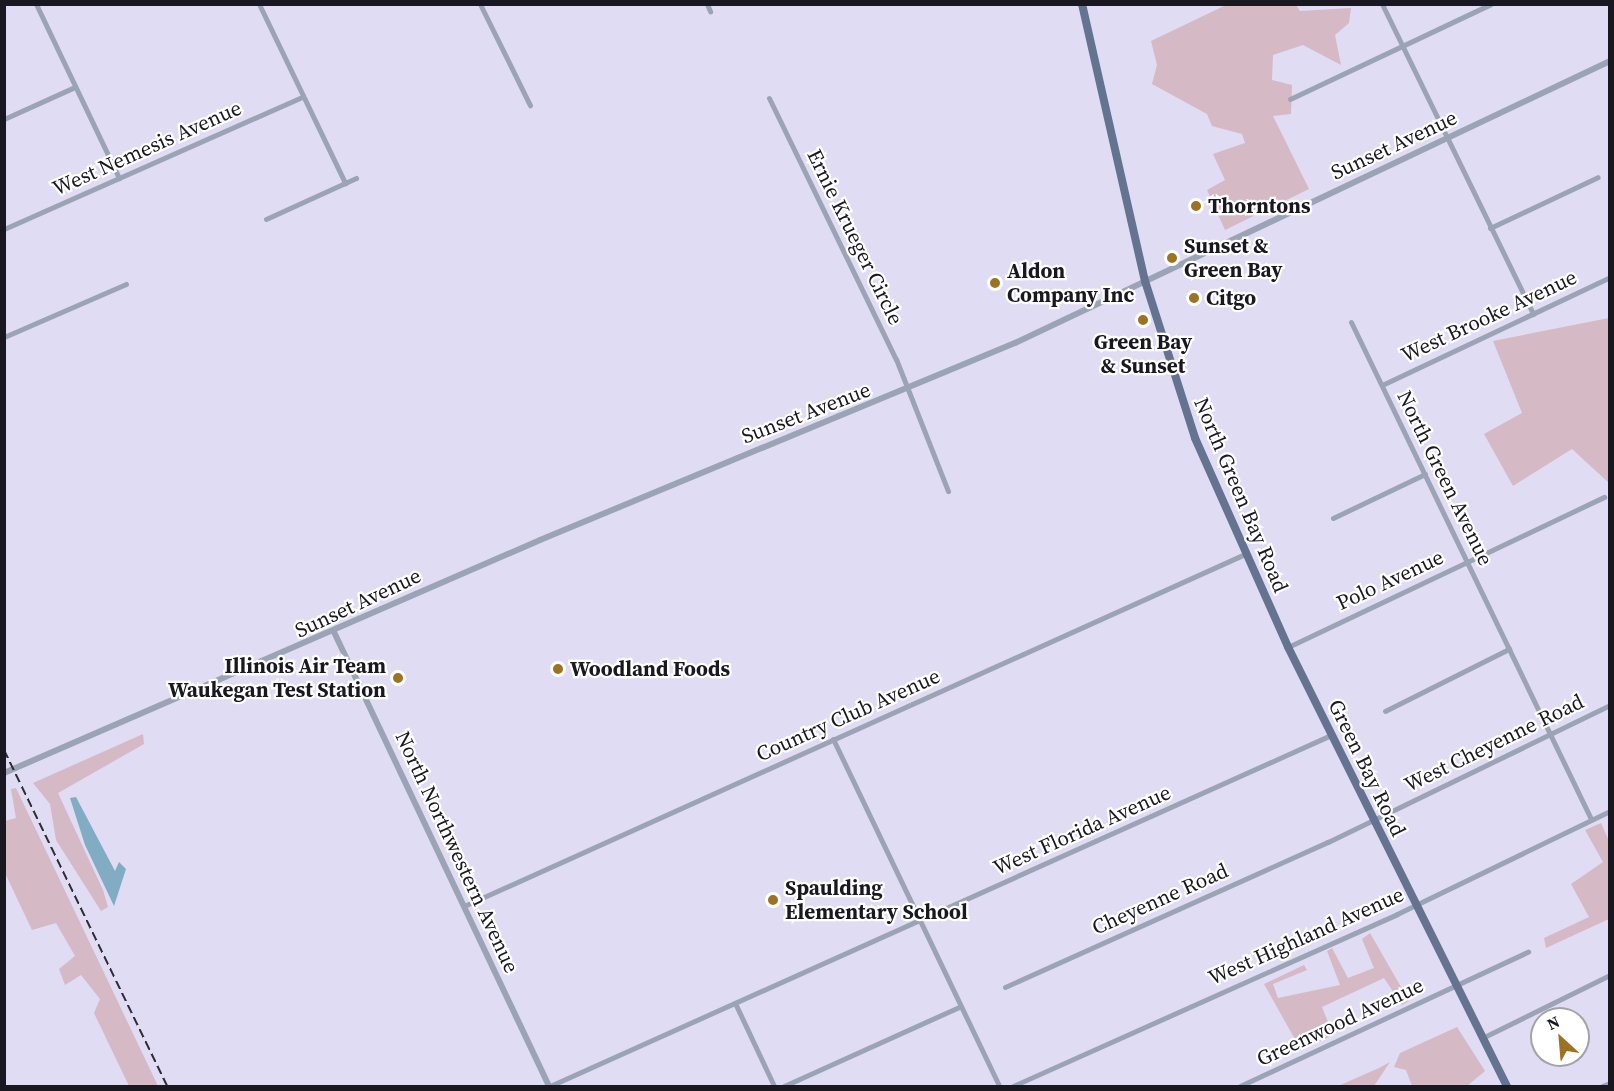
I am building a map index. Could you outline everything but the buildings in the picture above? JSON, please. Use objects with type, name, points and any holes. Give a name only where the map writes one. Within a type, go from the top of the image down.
[{"type":"main road","name":"North Green Bay Road","points":[[1082,4],[1145,281],[1183,406],[1245,554],[1288,647]]},
{"type":"main road","name":"Green Bay Road","points":[[1288,647],[1414,905]]},
{"type":"main road","points":[[1414,905],[1506,1086]]},
{"type":"street","points":[[36,4],[119,178]]},
{"type":"street","points":[[259,4],[345,183]]},
{"type":"street","points":[[480,4],[530,105]]},
{"type":"street","points":[[1382,4],[1445,138],[1533,314]]},
{"type":"street","points":[[1290,99],[1491,4]]},
{"type":"street","name":"Sunset Avenue","points":[[4,773],[680,481],[909,390],[1610,61]]},
{"type":"street","points":[[4,119],[75,87]]},
{"type":"street","name":"West Nemesis Avenue","points":[[4,229],[302,97]]},
{"type":"street","name":"Ernie Krueger Circle","points":[[770,98],[909,390],[948,491]]},
{"type":"street","points":[[1490,228],[1598,177]]},
{"type":"street","points":[[266,219],[356,178]]},
{"type":"street","name":"West Brooke Avenue","points":[[1382,385],[1610,277]]},
{"type":"street","points":[[4,337],[126,284]]},
{"type":"street","name":"North Green Avenue","points":[[1351,322],[1591,819]]},
{"type":"street","points":[[1333,518],[1425,474]]},
{"type":"street","name":"Polo Avenue","points":[[1288,647],[1604,497]]},
{"type":"street","name":"Country Club Avenue","points":[[464,906],[1245,554]]},
{"type":"street","name":"North Northwestern Avenue","points":[[334,632],[550,1086]]},
{"type":"street","points":[[1385,711],[1509,649]]},
{"type":"street","name":"West Cheyenne Road","points":[[1328,842],[1610,705]]},
{"type":"street","name":"West Florida Avenue","points":[[550,1086],[1331,735]]},
{"type":"street","points":[[833,739],[999,1086]]},
{"type":"street","name":"West Highland Avenue","points":[[1013,1086],[1414,905],[1610,811]]},
{"type":"street","name":"Cheyenne Road","points":[[1005,987],[1328,842]]},
{"type":"street","name":"Greenwood Avenue","points":[[1240,1086],[1455,988],[1528,952]]},
{"type":"street","points":[[1480,1038],[1610,975]]},
{"type":"street","points":[[735,1003],[774,1086]]},
{"type":"street","points":[[784,1086],[961,1006]]},
{"type":"street","points":[[1602,1086],[1610,1083]]},
{"type":"shaded area","points":[[1226,5],[1296,5],[1300,11],[1351,8],[1349,23],[1335,35],[1341,65],[1303,45],[1273,55],[1272,80],[1292,85],[1291,114],[1273,116],[1309,189],[1225,230],[1207,190],[1225,180],[1213,154],[1245,143],[1242,134],[1212,126],[1207,114],[1152,84],[1157,65],[1151,41]]},
{"type":"shaded area","points":[[1609,318],[1609,483],[1572,449],[1513,486],[1484,434],[1522,413],[1493,341]]},
{"type":"shaded area","points":[[143,734],[144,744],[58,793],[103,890],[108,907],[101,911],[56,840],[50,804],[33,783]]},
{"type":"shaded area","points":[[16,788],[158,1086],[129,1086],[94,1013],[100,999],[81,975],[65,985],[59,969],[75,956],[56,923],[32,930],[5,873],[5,821],[16,818],[11,789]]},
{"type":"shaded area","points":[[1601,823],[1609,841],[1609,919],[1546,948],[1544,938],[1589,917],[1571,884],[1603,862],[1585,830]]},
{"type":"shaded area","points":[[1370,933],[1409,1001],[1402,1005],[1384,978],[1322,1007],[1333,1035],[1301,1050],[1264,984],[1304,965],[1307,970],[1273,984],[1278,998],[1340,985],[1327,951],[1332,948],[1348,978],[1374,968],[1362,939]]},
{"type":"shaded area","points":[[1457,1027],[1485,1071],[1467,1086],[1412,1086],[1406,1070],[1394,1067],[1400,1053]]},
{"type":"shaded area","points":[[1390,1062],[1374,1086],[1338,1086],[1379,1068]]},
{"type":"water","points":[[76,797],[115,871],[119,862],[126,869],[114,906],[85,845],[70,798]]},
{"type":"railway","points":[[4,750],[167,1086]]},
{"type":"place","name":"Thorntons","points":[[1196,206]]},
{"type":"place","name":"Sunset & Green Bay","points":[[1172,258]]},
{"type":"place","name":"Aldon Company Inc","points":[[995,283]]},
{"type":"place","name":"Citgo","points":[[1194,298]]},
{"type":"place","name":"Green Bay & Sunset","points":[[1143,320]]},
{"type":"place","name":"Woodland Foods","points":[[558,669]]},
{"type":"place","name":"Illinois Air Team Waukegan Test Station","points":[[398,678]]},
{"type":"place","name":"Spaulding Elementary School","points":[[773,900]]}]
